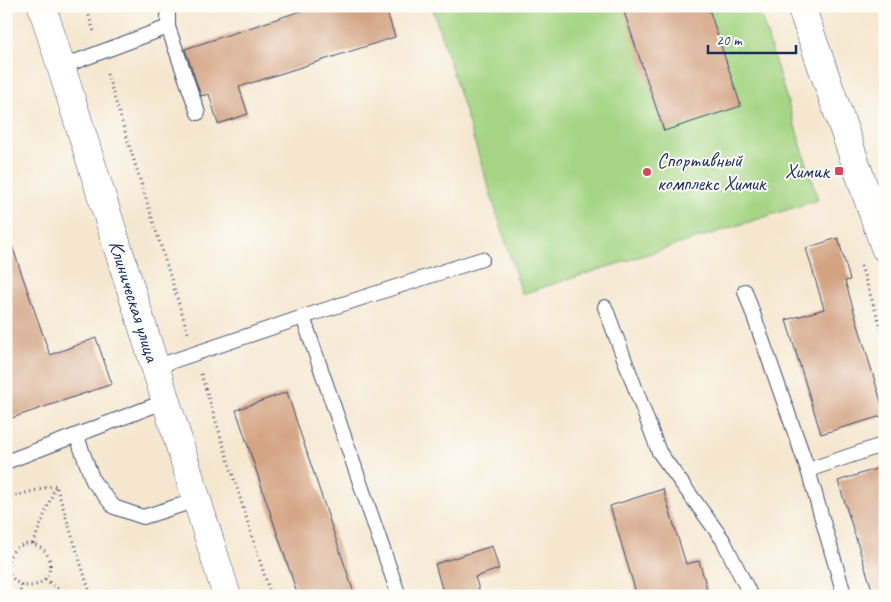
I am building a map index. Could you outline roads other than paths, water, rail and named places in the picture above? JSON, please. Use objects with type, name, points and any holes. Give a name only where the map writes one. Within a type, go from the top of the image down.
[{"type":"street","name":"Клиническая улица","points":[[42,6],[227,596]]},
{"type":"street","points":[[801,6],[876,192],[885,248]]},
{"type":"lane","points":[[168,6],[168,27],[198,113]]},
{"type":"lane","points":[[61,67],[168,27]]},
{"type":"lane","points":[[155,367],[482,259]]},
{"type":"lane","points":[[745,291],[808,470],[844,594]]},
{"type":"lane","points":[[605,307],[660,452],[723,540],[751,596]]},
{"type":"lane","points":[[303,317],[399,596]]},
{"type":"lane","points":[[6,462],[77,437],[166,401]]},
{"type":"lane","points":[[77,437],[94,481],[114,506],[143,517],[197,500]]},
{"type":"lane","points":[[808,470],[885,444]]},
{"type":"place","name":"Химик","points":[[839,171]]},
{"type":"place","name":"Спортивный комплекс Химик","points":[[647,172]]}]
